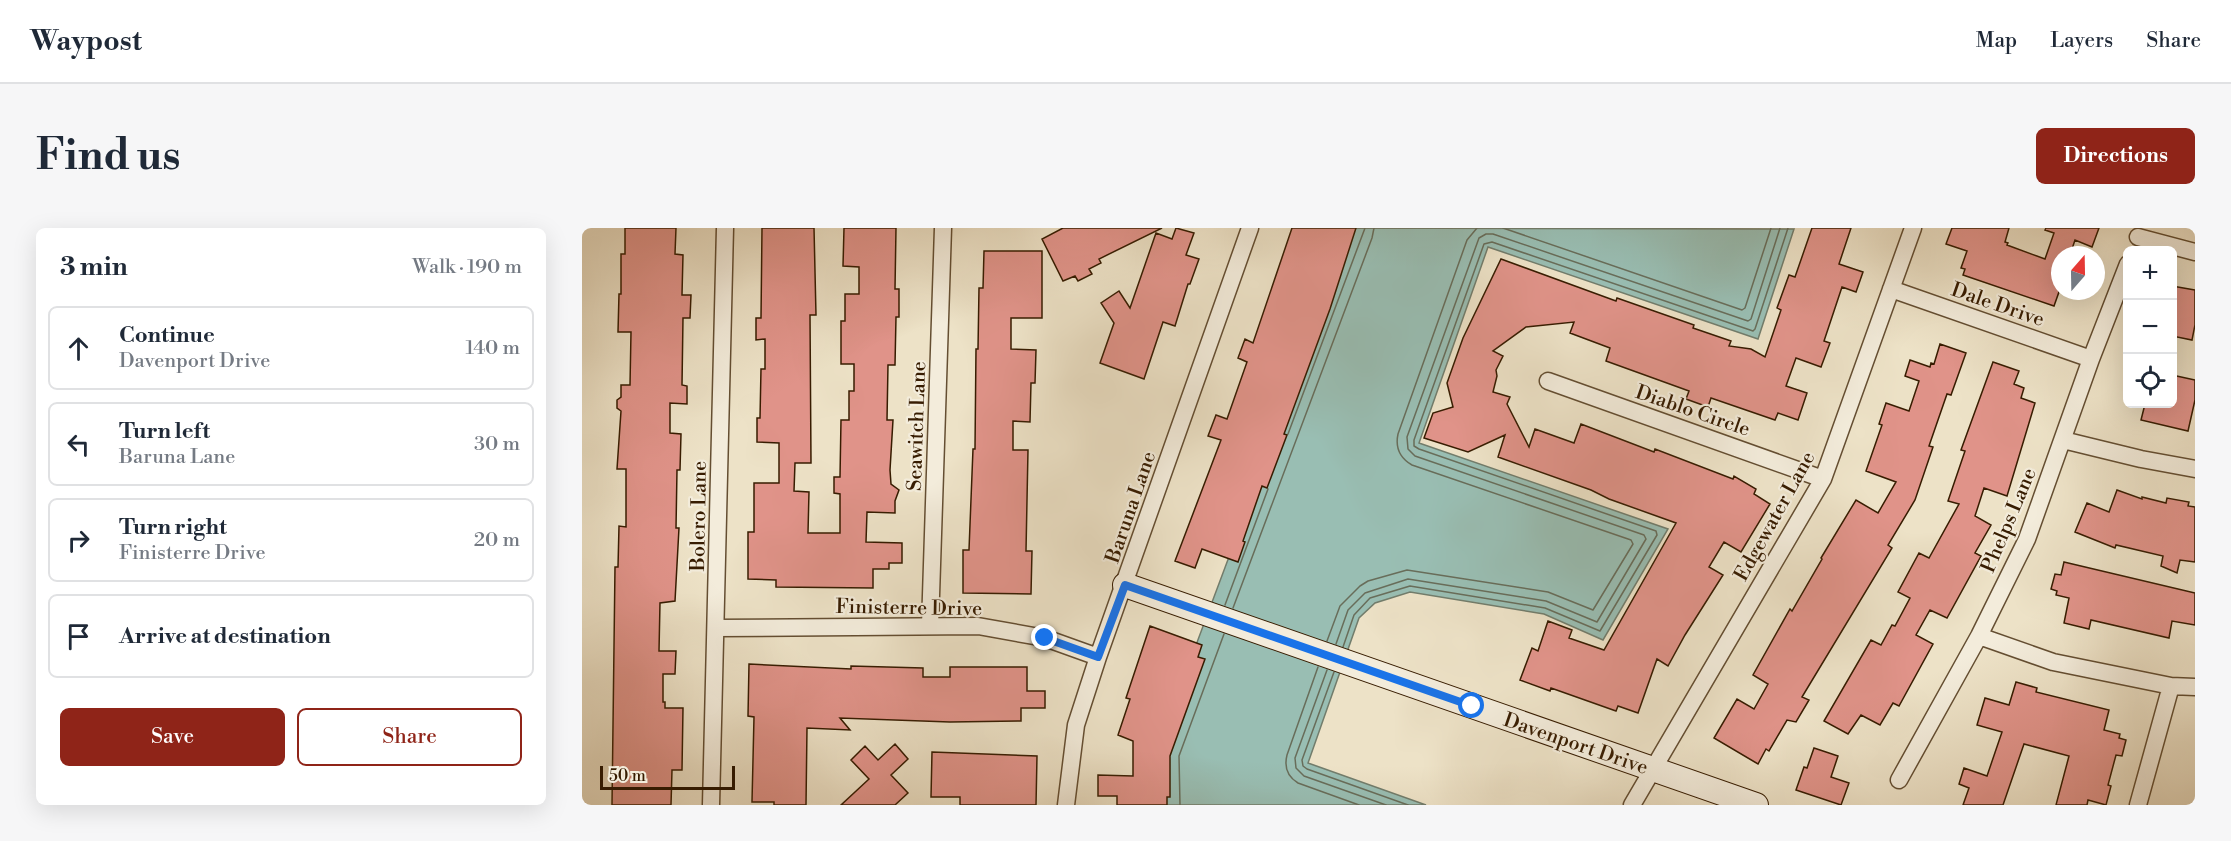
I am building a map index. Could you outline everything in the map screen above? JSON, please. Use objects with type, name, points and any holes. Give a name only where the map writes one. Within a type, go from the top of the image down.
[{"type":"street","name":"Bolero Lane","points":[[711,805],[725,228]]},
{"type":"street","name":"Seawitch Lane","points":[[930,626],[943,228]]},
{"type":"street","name":"Baruna Lane","points":[[1066,805],[1076,725],[1250,228]]},
{"type":"street","name":"Edgewater Lane","points":[[1632,805],[1823,479],[1914,228]]},
{"type":"street","points":[[2137,239],[2195,252]]},
{"type":"street","name":"Phelps Lane","points":[[1899,780],[1979,636],[2027,539],[2123,275]]},
{"type":"street","name":"Dale Drive","points":[[1891,289],[2091,359]]},
{"type":"street","name":"Diablo Circle","points":[[1548,381],[1823,479]]},
{"type":"street","points":[[2063,440],[2140,459],[2195,469]]},
{"type":"street","name":"Davenport Drive","points":[[1125,585],[1756,805]]},
{"type":"street","name":"Finisterre Drive","points":[[716,628],[978,626],[1045,638],[1098,657]]},
{"type":"street","points":[[1979,636],[2053,662],[2171,686],[2195,687]]},
{"type":"street","points":[[2138,805],[2171,686]]},
{"type":"water","points":[[1352,228],[1794,229],[1758,339],[1488,247],[1419,443],[1668,529],[1603,640],[1544,614],[1410,592],[1375,603],[1359,618],[1308,763],[1426,805],[1158,805],[1156,752]]},
{"type":"building","points":[[625,228],[676,228],[675,254],[683,255],[682,295],[691,295],[690,318],[683,318],[682,385],[687,386],[687,404],[670,403],[670,433],[681,434],[680,470],[677,470],[676,528],[679,528],[675,601],[660,603],[659,651],[676,651],[675,674],[663,674],[663,702],[665,702],[665,708],[683,708],[682,770],[672,770],[671,805],[612,805],[615,567],[618,567],[619,526],[626,527],[626,469],[617,469],[621,411],[617,408],[617,400],[621,397],[621,385],[630,385],[631,332],[618,332],[621,254],[625,254]]},
{"type":"building","points":[[762,228],[814,228],[816,315],[810,315],[811,463],[795,463],[794,491],[809,492],[808,533],[840,533],[840,494],[834,493],[834,477],[840,477],[841,420],[849,420],[849,391],[854,391],[854,364],[841,364],[841,321],[845,321],[845,294],[859,294],[859,267],[843,266],[844,228],[896,228],[895,289],[899,289],[899,317],[896,317],[895,365],[888,365],[887,420],[893,420],[891,484],[899,490],[895,501],[895,513],[867,512],[866,542],[902,543],[902,563],[889,563],[889,569],[873,569],[873,588],[776,587],[776,580],[748,579],[748,532],[754,532],[754,483],[779,483],[779,443],[757,442],[761,369],[765,369],[765,339],[756,340],[756,318],[761,318]]},
{"type":"building","points":[[1063,228],[1162,228],[1099,259],[1101,263],[1089,269],[1092,274],[1078,281],[1075,276],[1063,281],[1042,239]]},
{"type":"building","points":[[1176,228],[1194,233],[1186,255],[1199,259],[1190,284],[1188,284],[1175,326],[1163,322],[1144,379],[1100,363],[1114,323],[1101,303],[1119,291],[1130,308],[1156,233],[1172,239]]},
{"type":"building","points":[[1292,228],[1356,228],[1330,309],[1284,434],[1287,435],[1267,488],[1262,486],[1238,562],[1202,549],[1195,568],[1175,561],[1221,440],[1208,436],[1216,415],[1227,419],[1247,362],[1238,358],[1245,339],[1253,343]]},
{"type":"building","points":[[1812,228],[1851,228],[1839,264],[1863,272],[1856,292],[1842,287],[1824,341],[1830,343],[1821,367],[1796,358],[1786,386],[1807,393],[1798,420],[1778,413],[1775,420],[1711,398],[1708,407],[1686,399],[1689,391],[1606,361],[1610,348],[1570,333],[1574,322],[1526,327],[1493,351],[1503,356],[1496,370],[1497,376],[1493,392],[1510,397],[1507,404],[1529,447],[1535,429],[1574,443],[1581,424],[1733,479],[1734,476],[1756,489],[1754,494],[1770,504],[1741,552],[1724,542],[1709,567],[1723,575],[1668,666],[1657,659],[1638,713],[1618,706],[1616,711],[1551,688],[1550,691],[1520,680],[1532,648],[1538,651],[1548,621],[1572,630],[1569,638],[1604,650],[1676,523],[1498,457],[1505,435],[1468,452],[1424,438],[1433,413],[1453,407],[1447,383],[1463,338],[1501,259],[1616,301],[1617,298],[1694,325],[1693,328],[1731,341],[1729,346],[1751,349],[1765,357],[1781,310],[1777,308],[1789,275],[1795,277]]},
{"type":"building","points":[[1952,228],[2009,228],[2005,242],[2008,243],[2007,245],[2045,259],[2054,233],[2045,230],[2046,228],[2099,228],[2092,246],[2075,240],[2073,246],[2051,246],[2051,300],[2056,300],[2054,306],[1963,275],[1965,269],[1961,268],[1967,251],[1946,244]]},
{"type":"building","points":[[984,251],[1042,251],[1042,318],[1011,318],[1011,349],[1036,350],[1035,383],[1031,383],[1030,422],[1013,421],[1013,450],[1028,450],[1026,551],[1032,551],[1031,594],[963,593],[963,550],[969,550],[973,449],[975,449],[979,288],[983,288]]},
{"type":"building","points":[[2177,287],[2195,290],[2195,325],[2192,340],[2177,337]]},
{"type":"building","points":[[1940,344],[1966,353],[1951,395],[1947,394],[1929,446],[1933,447],[1915,500],[1888,545],[1892,548],[1802,697],[1809,700],[1796,722],[1787,720],[1769,751],[1766,749],[1758,764],[1714,738],[1737,699],[1754,709],[1768,684],[1753,675],[1856,500],[1878,513],[1896,482],[1866,471],[1882,425],[1879,424],[1886,403],[1909,411],[1919,381],[1905,376],[1910,360],[1930,367],[1931,363],[1934,364]]},
{"type":"building","points":[[1993,362],[2019,371],[2014,384],[2024,388],[2021,398],[2035,403],[2007,496],[1984,488],[1975,516],[1991,525],[1975,553],[1981,556],[1947,618],[1930,610],[1916,635],[1933,644],[1899,706],[1893,703],[1880,725],[1861,715],[1848,734],[1824,721],[1871,640],[1881,645],[1892,625],[1895,626],[1910,598],[1898,592],[1919,553],[1929,558],[1959,504],[1948,501],[1965,451],[1961,450]]},
{"type":"building","points":[[2177,376],[2195,380],[2195,400],[2188,431],[2141,420],[2144,408],[2177,408]]},
{"type":"building","points":[[2117,490],[2142,499],[2142,497],[2166,503],[2167,498],[2189,502],[2188,506],[2195,507],[2195,562],[2180,560],[2177,573],[2161,566],[2163,556],[2116,545],[2115,548],[2075,532],[2087,503],[2109,512]]},
{"type":"building","points":[[2064,562],[2195,593],[2195,625],[2172,621],[2169,638],[2091,620],[2089,629],[2064,623],[2069,598],[2056,595],[2057,591],[2051,589],[2055,574],[2061,575]]},
{"type":"building","points":[[1150,626],[1202,645],[1198,657],[1205,659],[1170,756],[1170,797],[1167,797],[1167,805],[1117,805],[1117,796],[1098,796],[1098,775],[1133,776],[1133,741],[1118,735],[1130,699],[1126,698]]},
{"type":"building","points":[[749,664],[851,669],[851,666],[923,668],[923,677],[950,677],[950,667],[1027,667],[1027,691],[1045,691],[1045,708],[1021,708],[1021,721],[950,722],[840,718],[850,730],[807,728],[806,805],[752,802],[754,717],[748,716]]},
{"type":"building","points":[[2016,682],[2037,688],[2036,692],[2109,710],[2104,730],[2120,734],[2119,738],[2126,740],[2122,756],[2116,755],[2108,785],[2111,786],[2106,805],[2088,800],[2087,805],[2056,805],[2069,756],[2024,744],[2003,805],[1963,805],[1969,788],[1959,784],[1964,768],[1987,776],[2002,732],[1977,725],[1985,698],[2009,705]]},
{"type":"building","points":[[895,744],[908,759],[891,775],[908,793],[895,805],[841,805],[869,779],[851,760],[865,746],[878,760]]},
{"type":"building","points":[[1814,748],[1838,756],[1831,777],[1849,783],[1841,805],[1796,790]]},
{"type":"building","points":[[932,752],[1037,756],[1036,805],[960,805],[960,797],[931,797]]},
{"type":"route","points":[[1045,638],[1098,657],[1125,585],[1472,706]]}]
